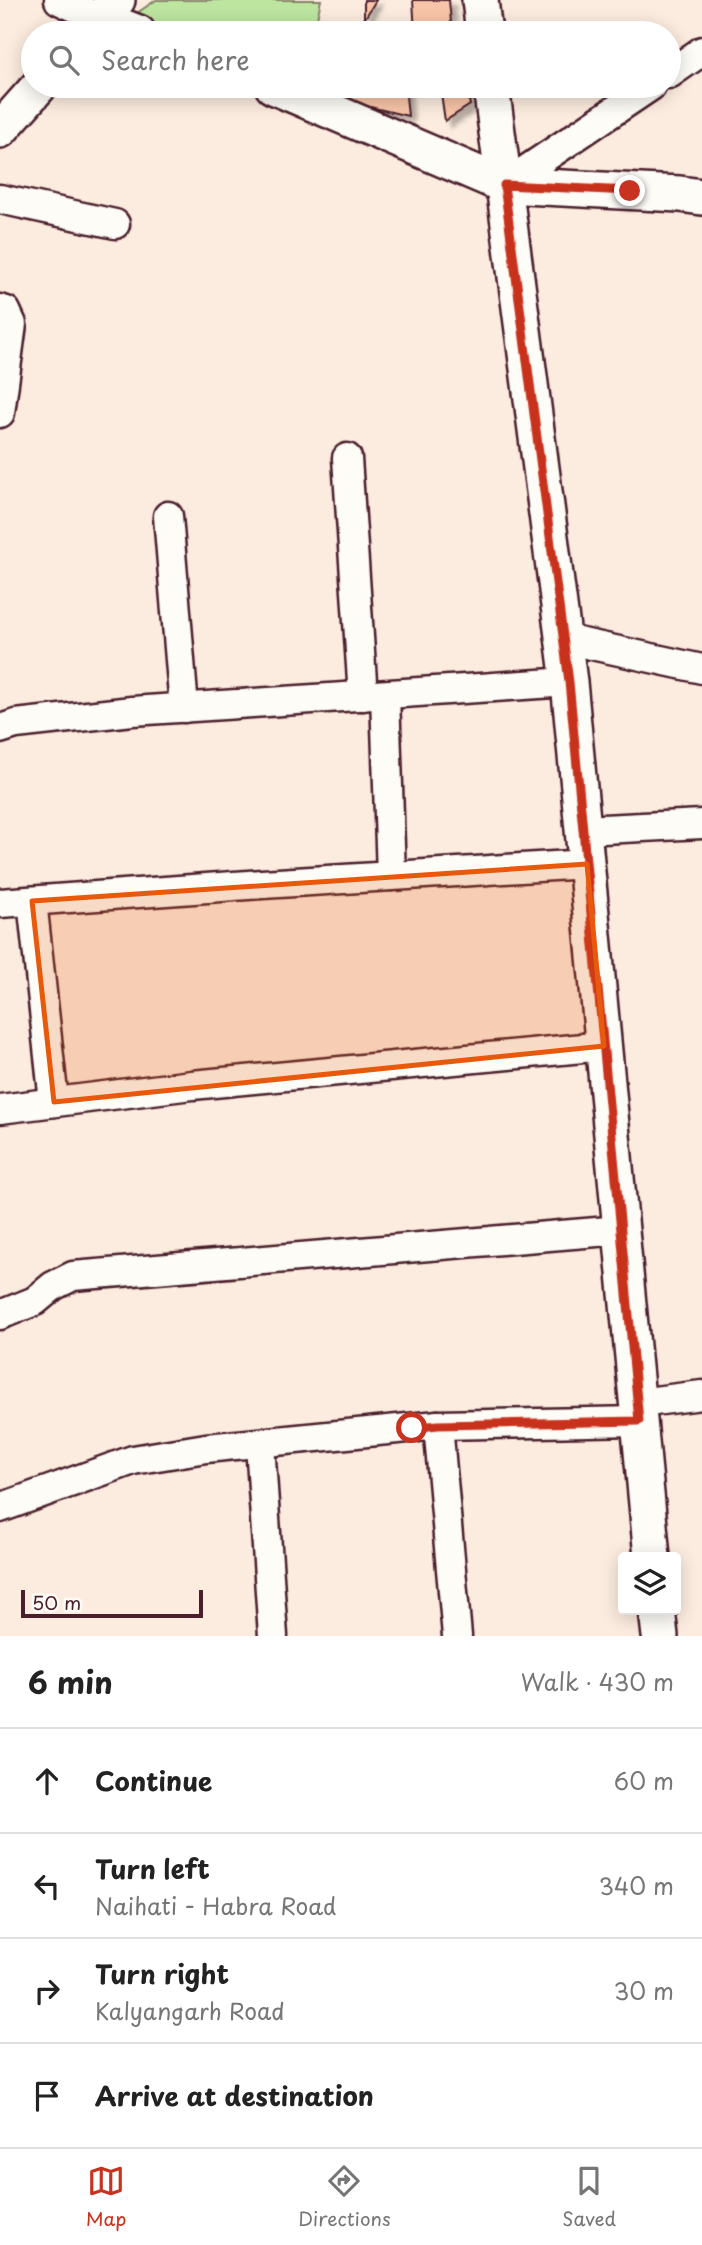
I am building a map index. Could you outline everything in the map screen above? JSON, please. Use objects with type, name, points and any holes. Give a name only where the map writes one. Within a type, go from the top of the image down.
[{"type":"main road","points":[[480,0],[483,21]]},
{"type":"main road","points":[[0,130],[28,98]]},
{"type":"main road","points":[[301,98],[504,185],[702,197]]},
{"type":"main road","points":[[493,98],[569,682],[652,1552]]},
{"type":"main road","points":[[658,1615],[660,1636]]},
{"type":"street","points":[[59,0],[101,17]]},
{"type":"street","points":[[681,66],[702,51]]},
{"type":"street","points":[[504,185],[633,98]]},
{"type":"street","points":[[0,199],[115,224]]},
{"type":"street","points":[[0,309],[6,311],[12,324],[0,413]]},
{"type":"street","points":[[347,458],[391,876]]},
{"type":"street","points":[[168,516],[184,708]]},
{"type":"street","points":[[564,639],[702,669]]},
{"type":"street","points":[[0,729],[42,721],[184,708],[569,682]]},
{"type":"street","points":[[0,903],[391,876],[585,847],[702,824]]},
{"type":"street","points":[[32,901],[54,1102]]},
{"type":"street","points":[[0,1109],[205,1084],[604,1046]]},
{"type":"street","points":[[0,1315],[35,1301],[53,1286],[73,1276],[621,1230]]},
{"type":"street","points":[[0,1508],[133,1460],[206,1448],[438,1425],[639,1412],[702,1395]]},
{"type":"street","points":[[438,1425],[457,1636]]},
{"type":"street","points":[[260,1444],[273,1636]]},
{"type":"highlighted area","points":[[587,864],[604,1046],[54,1102],[32,901]]},
{"type":"green space","points":[[156,0],[321,0],[317,21],[125,21]]},
{"type":"building","points":[[364,0],[376,0],[364,20]]},
{"type":"building","points":[[413,0],[449,0],[451,21],[414,21]]},
{"type":"building","points":[[345,98],[406,98],[408,116],[345,101]]},
{"type":"building","points":[[442,98],[469,98],[470,105],[445,121]]},
{"type":"route","points":[[412,1428],[438,1425],[639,1421],[569,682],[504,185],[630,191]]}]
